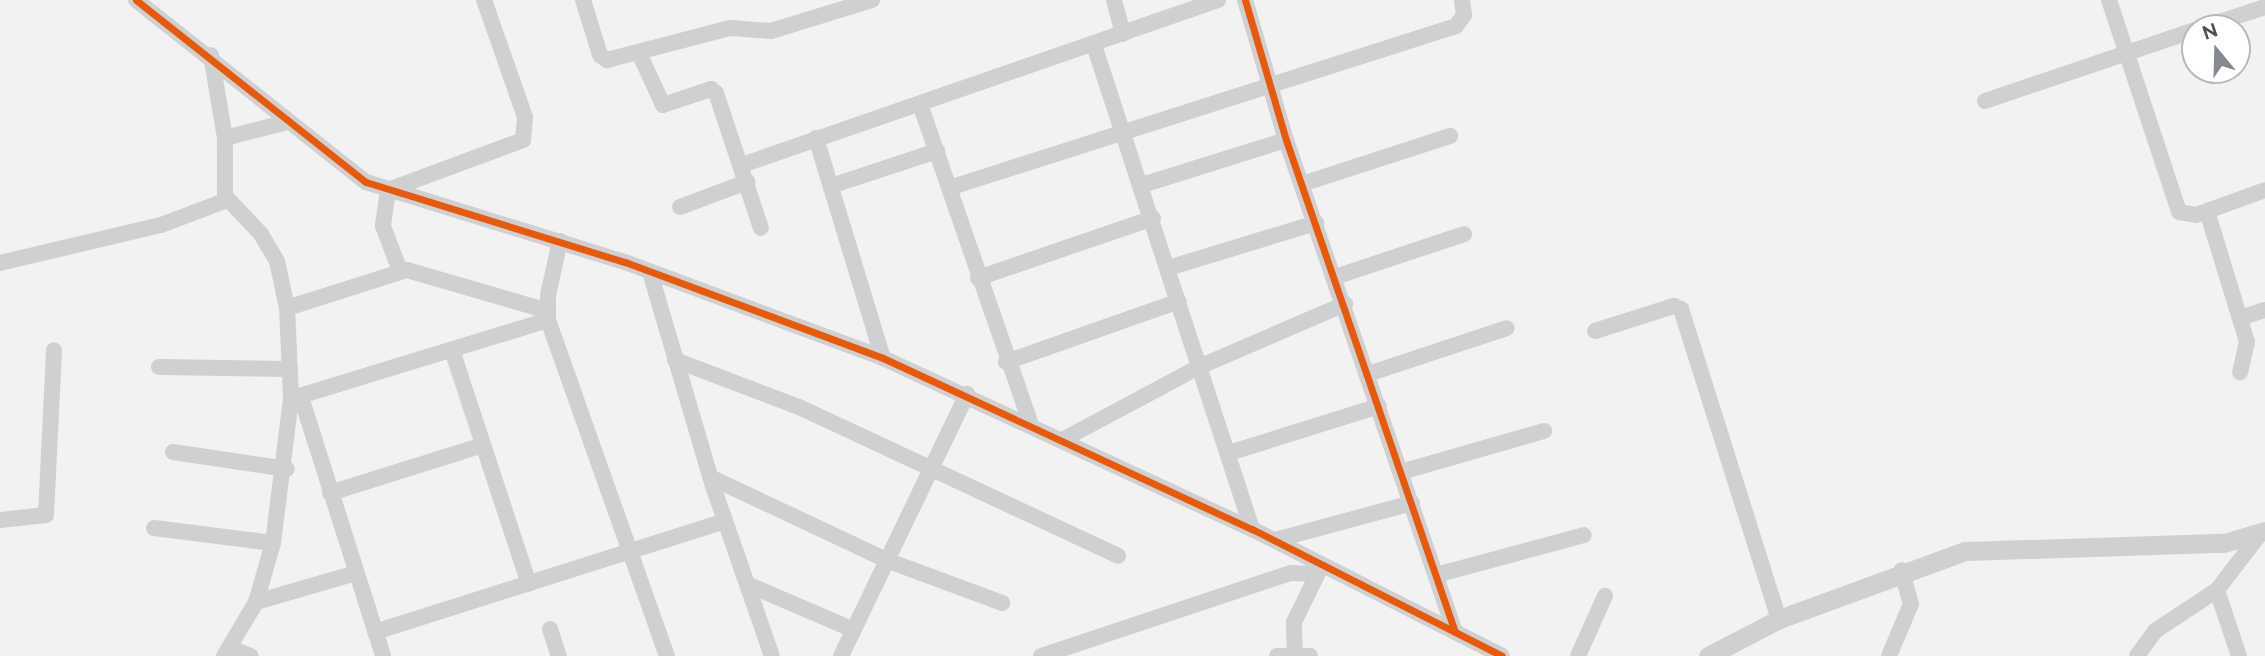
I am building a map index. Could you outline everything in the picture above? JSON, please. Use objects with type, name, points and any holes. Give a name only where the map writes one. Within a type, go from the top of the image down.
[{"type":"street","points":[[136,0],[211,55],[349,173],[388,190],[560,241],[650,272],[883,358],[1064,439],[1275,540],[1320,570],[1502,656]]},
{"type":"street","points":[[388,190],[523,140],[525,117],[484,0]]},
{"type":"street","points":[[583,0],[603,58],[640,55],[730,28],[771,31],[872,0]]},
{"type":"street","points":[[1114,0],[1123,34]]},
{"type":"street","points":[[742,165],[1094,45],[1200,3],[1218,0]]},
{"type":"street","points":[[1245,0],[1286,140],[1345,304],[1455,632]]},
{"type":"street","points":[[950,188],[1456,26],[1464,15],[1462,0]]},
{"type":"street","points":[[2109,0],[2176,207],[2186,216],[2265,190]]},
{"type":"street","points":[[2244,14],[2263,8]]},
{"type":"street","points":[[1985,101],[2181,35]]},
{"type":"street","points":[[1094,45],[1153,218],[1252,529]]},
{"type":"street","points":[[211,55],[225,138],[226,197],[271,250],[287,308],[290,369],[296,398],[383,656]]},
{"type":"street","points":[[640,55],[663,106],[714,90],[742,165],[761,228]]},
{"type":"street","points":[[920,104],[1006,362],[1031,424]]},
{"type":"street","points":[[225,138],[288,122]]},
{"type":"street","points":[[1302,184],[1450,136]]},
{"type":"street","points":[[816,138],[883,358]]},
{"type":"street","points":[[1142,185],[1286,140]]},
{"type":"street","points":[[831,186],[937,151]]},
{"type":"street","points":[[680,207],[747,181]]},
{"type":"street","points":[[388,190],[383,226],[400,271]]},
{"type":"street","points":[[0,263],[184,219],[226,197]]},
{"type":"street","points":[[2207,211],[2248,351],[2240,372]]},
{"type":"street","points":[[978,278],[1153,218]]},
{"type":"street","points":[[1168,268],[1316,223]]},
{"type":"street","points":[[1335,277],[1464,234]]},
{"type":"street","points":[[560,241],[548,315],[667,656]]},
{"type":"street","points":[[287,308],[400,271],[548,315]]},
{"type":"street","points":[[650,272],[710,477],[772,656]]},
{"type":"street","points":[[1006,362],[1179,301]]},
{"type":"street","points":[[1064,439],[1201,366],[1345,304]]},
{"type":"street","points":[[1595,331],[1674,306],[1681,309],[1779,619]]},
{"type":"street","points":[[2240,318],[2265,310]]},
{"type":"street","points":[[296,398],[452,350],[548,315]]},
{"type":"street","points":[[1368,374],[1507,328]]},
{"type":"street","points":[[0,520],[46,515],[54,350]]},
{"type":"street","points":[[452,350],[529,584]]},
{"type":"street","points":[[675,360],[799,407],[928,470],[1118,556]]},
{"type":"street","points":[[159,367],[290,369]]},
{"type":"street","points":[[841,656],[928,470],[967,394]]},
{"type":"street","points":[[251,656],[227,652],[256,602],[273,542],[296,398]]},
{"type":"street","points":[[1229,453],[1379,406]]},
{"type":"street","points":[[1401,472],[1544,431]]},
{"type":"street","points":[[330,493],[483,445]]},
{"type":"street","points":[[173,452],[286,469]]},
{"type":"street","points":[[710,477],[886,561],[1002,603]]},
{"type":"street","points":[[1275,540],[1412,503]]},
{"type":"street","points":[[375,632],[725,521]]},
{"type":"street","points":[[155,528],[273,542]]},
{"type":"street","points":[[1708,656],[1779,619],[1901,570],[1984,550],[2224,543],[2262,533]]},
{"type":"street","points":[[2137,656],[2155,631],[2217,590],[2262,533]]},
{"type":"street","points":[[1436,575],[1584,535]]},
{"type":"street","points":[[1277,656],[1300,655],[1294,622],[1320,570]]},
{"type":"street","points":[[1041,656],[1291,573],[1320,570]]},
{"type":"street","points":[[1889,656],[1911,604],[1901,570]]},
{"type":"street","points":[[256,602],[356,573]]},
{"type":"street","points":[[747,584],[854,630]]},
{"type":"street","points":[[2217,590],[2239,656]]},
{"type":"street","points":[[1578,656],[1605,596]]},
{"type":"street","points":[[550,629],[559,656]]},
{"type":"cycle path","points":[[136,0],[366,182],[625,262],[883,358],[1252,529],[1502,656]]},
{"type":"cycle path","points":[[1245,0],[1286,140],[1455,632]]}]
